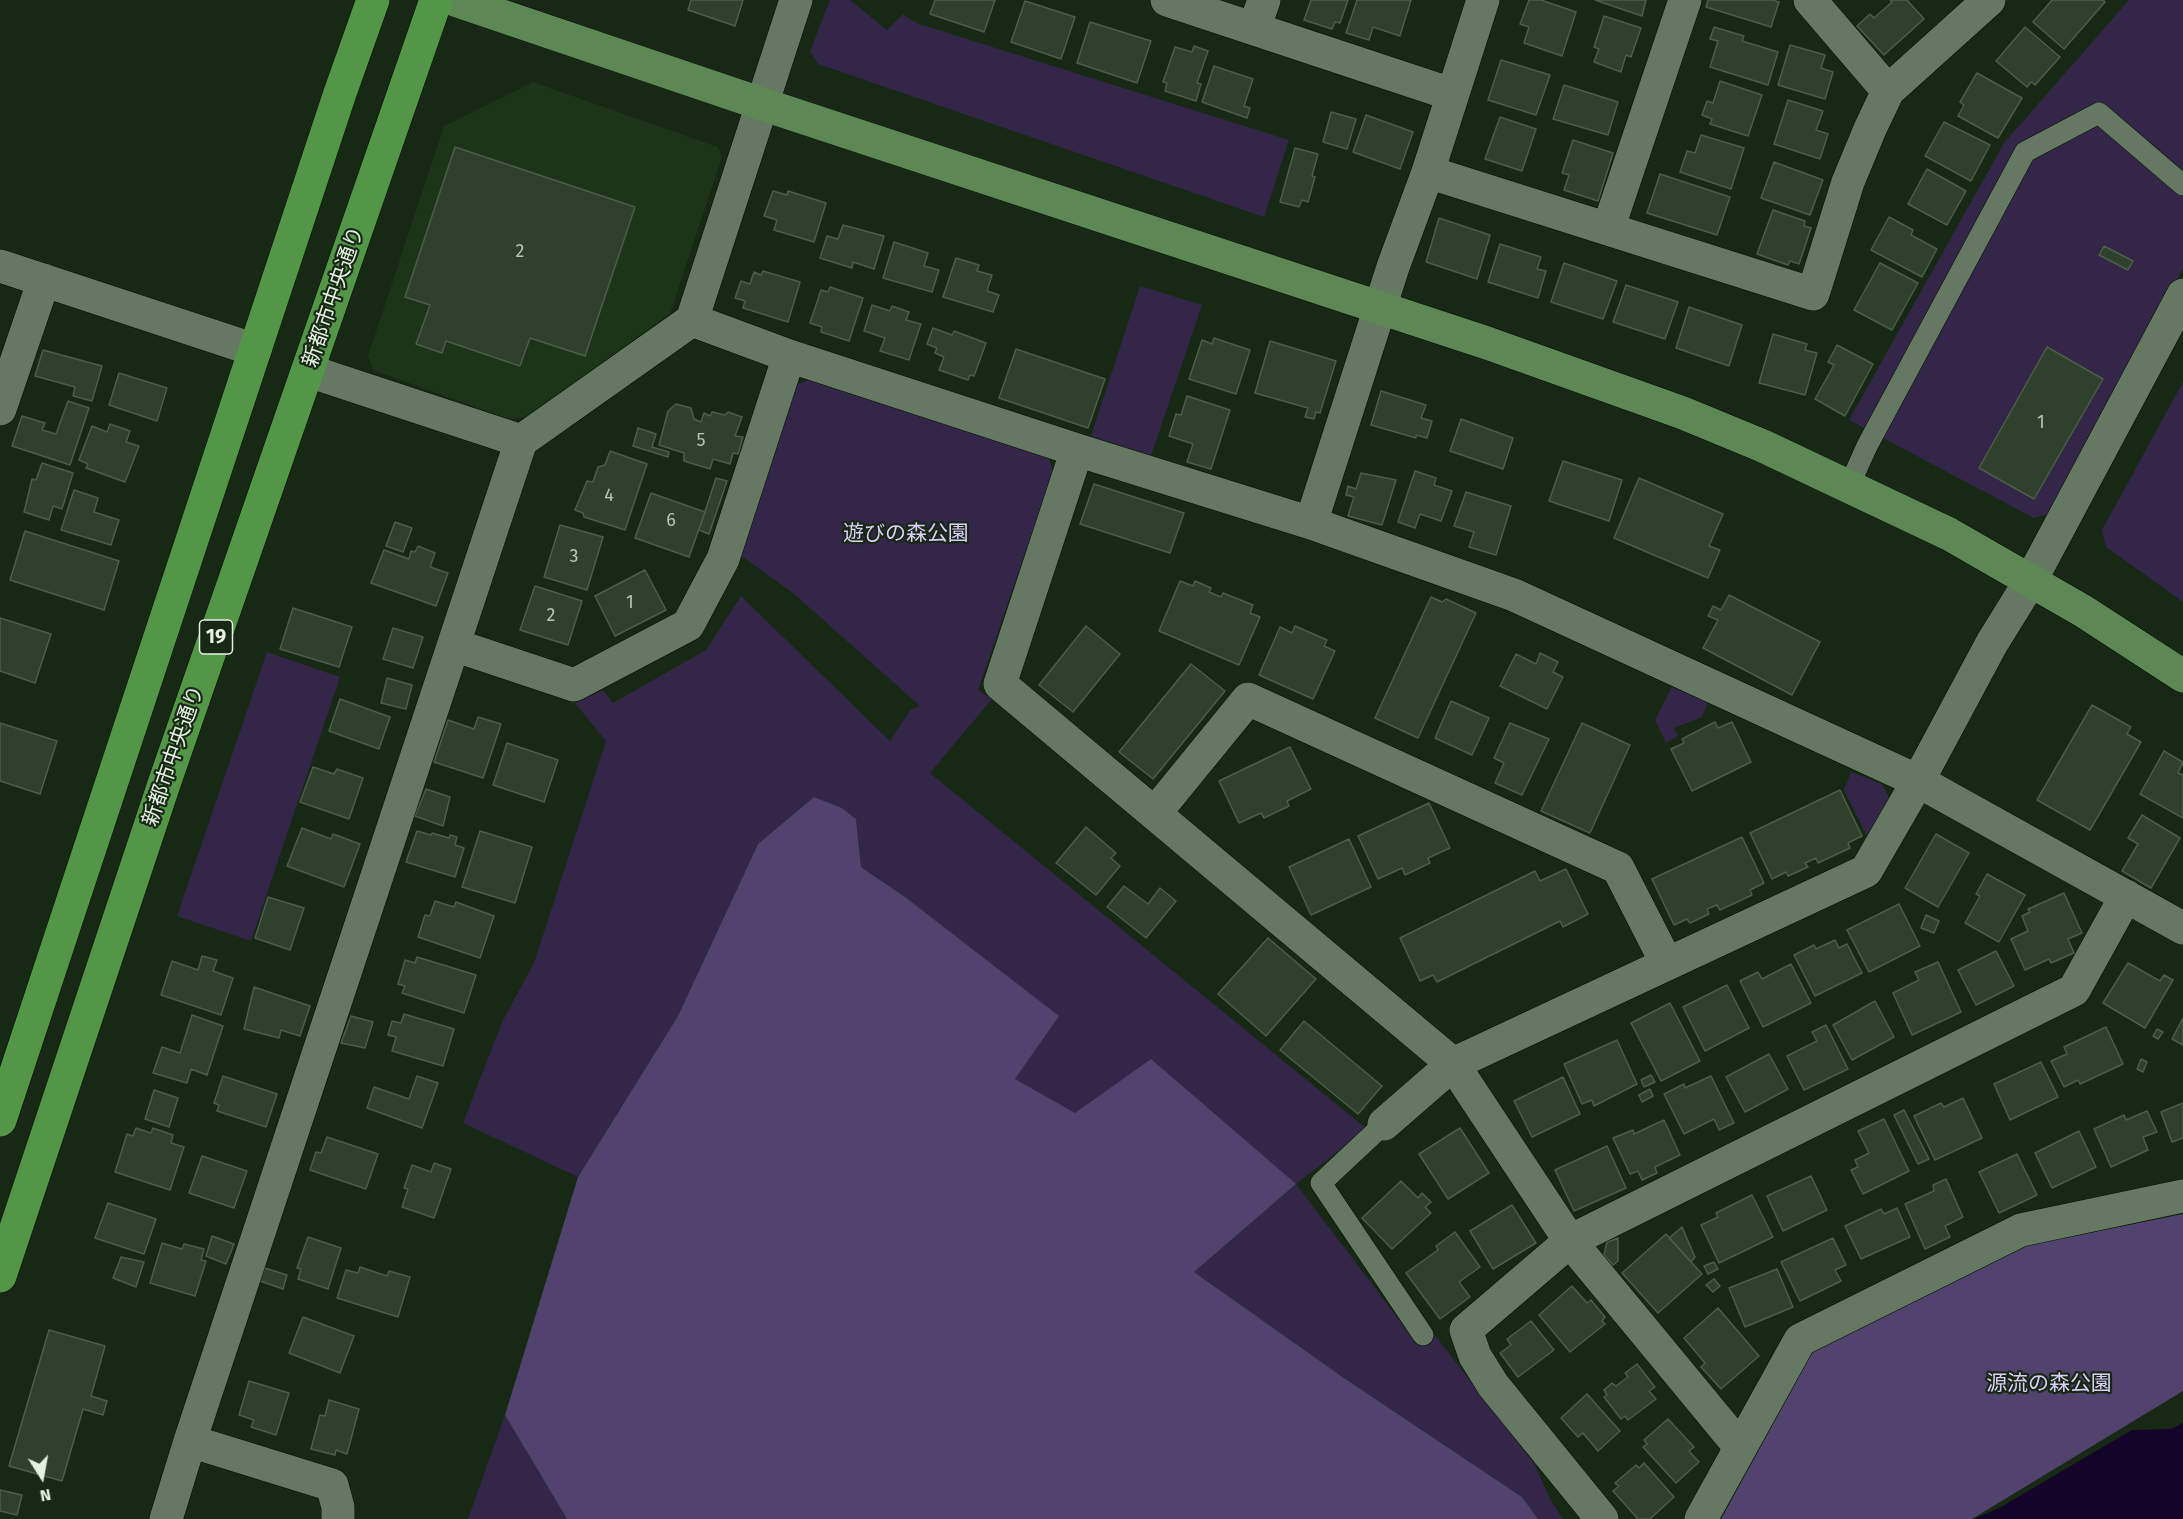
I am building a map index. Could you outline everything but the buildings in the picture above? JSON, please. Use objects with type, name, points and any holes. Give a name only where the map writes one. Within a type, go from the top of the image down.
[{"type":"main road","points":[[0,1120],[339,93],[373,0]]},
{"type":"main road","name":"新都市中央通り","points":[[0,1276],[165,781],[436,0]]},
{"type":"street","points":[[454,0],[1487,343],[1683,413],[1763,446],[1949,534],[2083,611],[2183,676]]},
{"type":"street","points":[[166,1519],[521,441],[692,320],[796,0]]},
{"type":"street","points":[[1167,0],[1259,15],[1451,94]]},
{"type":"street","points":[[1311,523],[1393,267],[1428,172],[1451,94],[1483,0]]},
{"type":"street","points":[[1608,229],[1685,0]]},
{"type":"street","points":[[1810,0],[1888,91]]},
{"type":"street","points":[[1428,172],[1813,294],[1848,182],[1888,91],[1989,0]]},
{"type":"street","points":[[0,266],[255,350]]},
{"type":"street","points":[[0,409],[44,280]]},
{"type":"street","points":[[1384,1124],[1453,1064],[1866,871],[1918,781],[1992,643],[2031,580],[2183,295]]},
{"type":"street","points":[[692,320],[789,356],[1311,523],[1515,595],[1918,781],[2183,928]]},
{"type":"street","points":[[454,645],[574,685],[687,625],[723,559],[789,356]]},
{"type":"street","points":[[309,371],[521,441]]},
{"type":"street","points":[[1077,450],[1000,684],[1453,1064],[1570,1241],[1740,1447]]},
{"type":"street","points":[[1155,813],[1248,699],[1618,868],[1667,964]]},
{"type":"street","points":[[1602,1519],[1493,1385],[1475,1356],[1466,1330],[1570,1241],[2074,990],[2126,896]]},
{"type":"street","points":[[1701,1519],[1800,1340],[2020,1230],[2183,1196]]},
{"type":"street","points":[[190,1441],[332,1485],[338,1507],[338,1519]]},
{"type":"lane","points":[[1849,486],[1867,447],[2025,152],[2098,113],[2183,185]]},
{"type":"lane","points":[[1384,1124],[1321,1182],[1423,1335]]},
{"type":"shaded area","points":[[533,82],[718,147],[722,157],[670,314],[531,415],[510,420],[373,370],[368,356],[444,126]]},
{"type":"shaded area","points":[[2183,1423],[2183,1519],[1974,1519],[2001,1507],[2132,1430],[2171,1429]]},
{"type":"green space","points":[[830,0],[850,0],[887,30],[903,14],[916,23],[1289,140],[1264,217],[818,64],[810,51]]},
{"type":"green space","points":[[2129,0],[2183,0],[2183,269],[2050,513],[2034,518],[1849,420],[2004,143]]},
{"type":"green space","points":[[1140,286],[1202,305],[1151,456],[1091,436]]},
{"type":"green space","name":"遊びの森公園","points":[[812,378],[1048,455],[1053,472],[978,690],[992,699],[930,773],[1367,1129],[1296,1184],[1075,1114],[1015,1079],[1058,1016],[905,897],[861,867],[856,819],[842,808],[814,797],[758,844],[678,1016],[578,1177],[463,1123],[502,1022],[534,963],[606,741],[575,703],[603,690],[613,703],[706,650],[741,596],[890,741],[911,709],[920,706],[793,593],[740,555],[796,385]]},
{"type":"green space","points":[[2183,382],[2183,602],[2106,547],[2102,530]]},
{"type":"green space","points":[[267,652],[340,677],[251,941],[177,916]]},
{"type":"green space","points":[[1672,687],[1708,702],[1702,717],[1674,728],[1678,736],[1666,743],[1655,720]]},
{"type":"green space","points":[[1851,772],[1882,784],[1889,798],[1867,836],[1844,790]]},
{"type":"green space","points":[[814,797],[842,808],[856,819],[861,867],[905,897],[1059,1016],[1015,1079],[1075,1113],[1151,1059],[1296,1184],[1194,1272],[1344,1378],[1522,1497],[1538,1519],[567,1519],[505,1415],[578,1177],[678,1016],[758,844]]},
{"type":"green space","points":[[1296,1184],[1419,1346],[1434,1334],[1535,1465],[1551,1501],[1563,1519],[1538,1519],[1522,1497],[1344,1378],[1194,1272]]},
{"type":"green space","name":"源流の森公園","points":[[2183,1214],[2183,1391],[1972,1519],[1721,1519],[1813,1351],[2024,1246]]},
{"type":"green space","points":[[505,1415],[567,1519],[468,1519]]}]
